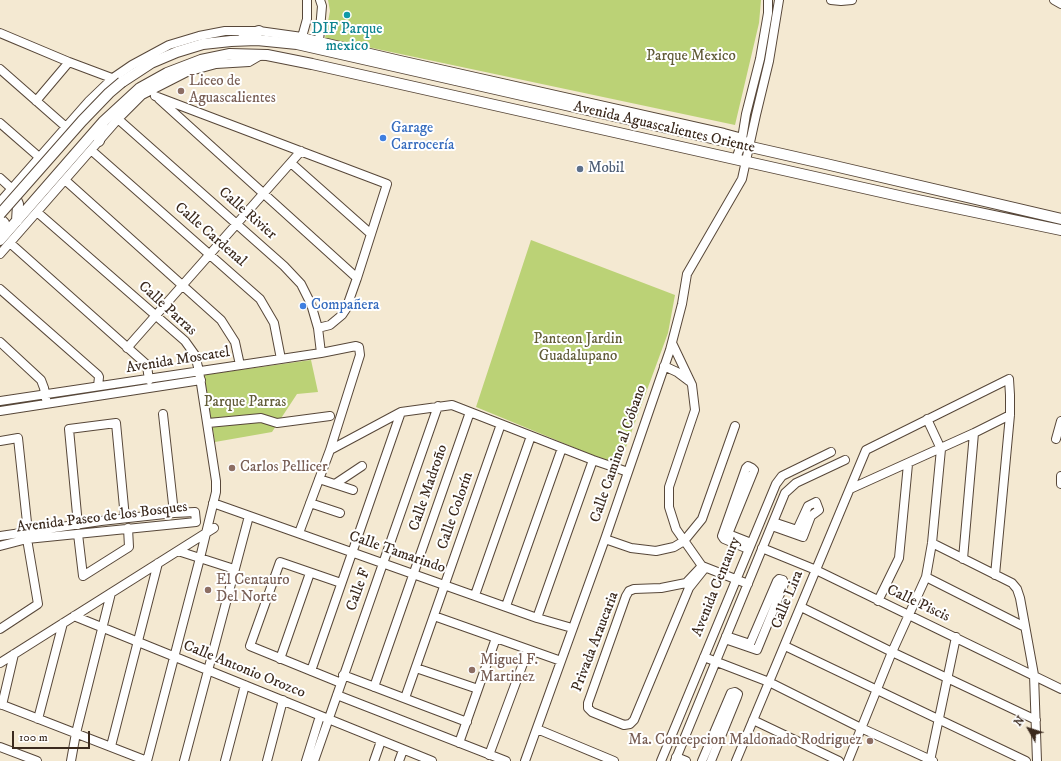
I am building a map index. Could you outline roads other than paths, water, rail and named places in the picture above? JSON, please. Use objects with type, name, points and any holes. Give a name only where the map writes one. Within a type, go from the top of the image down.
[{"type":"main road","points":[[240,40],[259,31]]},
{"type":"main road","points":[[0,214],[82,121],[109,93],[118,80],[151,63],[177,52],[203,44],[240,40],[300,41]]},
{"type":"main road","name":"Avenida Aguascalientes Oriente","points":[[300,41],[416,72],[744,144],[1061,219]]},
{"type":"main road","name":"Avenida Aguascalientes Oriente","points":[[5,239],[17,221],[103,122],[140,88],[167,73],[201,60],[230,54],[262,54],[312,64],[908,198],[1061,230]]},
{"type":"main road","points":[[410,63],[416,72]]},
{"type":"main road","points":[[471,99],[474,85]]},
{"type":"main road","points":[[643,123],[655,118]]},
{"type":"main road","points":[[99,141],[103,122]]},
{"type":"main road","points":[[12,188],[18,204],[17,221]]},
{"type":"main road","points":[[0,219],[4,223],[5,239]]},
{"type":"street","points":[[0,202],[89,101],[118,80],[132,65],[170,45],[199,36],[225,31],[259,31],[300,41],[307,18],[307,0]]},
{"type":"street","points":[[319,41],[322,6],[320,0]]},
{"type":"street","points":[[744,144],[745,121],[760,59],[768,13],[768,0]]},
{"type":"street","points":[[744,144],[769,61],[779,0]]},
{"type":"street","points":[[831,0],[841,2],[852,0]]},
{"type":"street","points":[[1054,0],[1061,4]]},
{"type":"street","points":[[0,33],[69,62],[118,80]]},
{"type":"street","name":"Avenida Aguascalientes Oriente","points":[[300,41],[319,41],[410,63],[724,132],[744,144]]},
{"type":"street","points":[[0,254],[5,239],[37,212],[118,119],[142,95],[152,93],[187,72],[216,64],[249,62],[262,54]]},
{"type":"street","points":[[36,101],[69,62]]},
{"type":"street","points":[[0,69],[66,126]]},
{"type":"street","points":[[152,93],[387,184],[358,278],[342,315],[330,325],[318,328]]},
{"type":"street","points":[[152,93],[358,278]]},
{"type":"street","name":"Calle Rivier","points":[[118,119],[284,266],[301,284],[311,304],[318,328],[321,353]]},
{"type":"street","points":[[724,132],[736,130],[745,121]]},
{"type":"street","points":[[0,123],[39,157]]},
{"type":"street","name":"Calle Camino al Cóbano","points":[[525,761],[628,472],[672,343],[682,304],[687,274],[744,174],[741,160],[744,144]]},
{"type":"street","name":"Calle Cardenal","points":[[92,150],[260,299],[274,323],[281,360]]},
{"type":"street","points":[[127,348],[301,151]]},
{"type":"street","points":[[291,163],[371,234]]},
{"type":"street","points":[[0,178],[12,188]]},
{"type":"street","points":[[65,180],[221,320],[235,342],[240,365]]},
{"type":"street","name":"Calle Parras","points":[[37,212],[185,341],[195,355],[201,380],[216,481],[214,503],[147,761]]},
{"type":"street","points":[[5,239],[147,366],[149,380]]},
{"type":"street","points":[[0,289],[98,375],[98,386]]},
{"type":"street","points":[[672,343],[692,385],[695,410],[669,487],[669,507],[676,529],[703,567],[748,584]]},
{"type":"street","points":[[1,346],[41,380],[46,394],[47,403]]},
{"type":"street","name":"Avenida Moscatel","points":[[0,401],[281,360],[356,346],[359,347],[360,354],[330,450]]},
{"type":"street","points":[[664,366],[678,372],[692,385]]},
{"type":"street","name":"Avenida Moscatel","points":[[0,411],[201,380]]},
{"type":"street","points":[[848,761],[892,652],[926,576],[932,543],[941,449],[927,419],[1009,380],[1010,415],[995,575]]},
{"type":"street","points":[[299,533],[330,450],[401,412],[452,405],[592,460],[628,472]]},
{"type":"street","name":"Calle F","points":[[306,761],[324,717],[336,695],[342,679],[438,406]]},
{"type":"street","points":[[311,671],[401,412]]},
{"type":"street","name":"Calle Madroño","points":[[374,686],[470,412]]},
{"type":"street","points":[[163,414],[174,513]]},
{"type":"street","points":[[850,489],[941,449],[1010,415]]},
{"type":"street","points":[[208,423],[261,418],[277,423],[330,416]]},
{"type":"street","name":"Calle Lira","points":[[736,761],[866,450],[927,419]]},
{"type":"street","points":[[1056,439],[1061,421]]},
{"type":"street","points":[[78,525],[69,428],[115,423],[125,518]]},
{"type":"street","name":"Calle Colorín","points":[[405,698],[501,424]]},
{"type":"street","points":[[604,539],[631,548],[656,551],[674,547],[684,541],[702,519],[735,426]]},
{"type":"street","points":[[963,559],[974,433]]},
{"type":"street","points":[[475,595],[531,436]]},
{"type":"street","points":[[0,441],[18,438],[28,536],[38,604],[0,628]]},
{"type":"street","points":[[506,606],[562,448]]},
{"type":"street","name":"Avenida Centaury","points":[[660,761],[776,484],[782,476],[832,452]]},
{"type":"street","points":[[537,618],[592,460]]},
{"type":"street","name":"Avenida Centaury","points":[[675,760],[786,493],[790,487],[796,483],[845,460]]},
{"type":"street","points":[[878,601],[899,558],[908,464]]},
{"type":"street","points":[[335,484],[362,466]]},
{"type":"street","points":[[748,466],[754,470],[728,534],[750,546],[724,539],[722,536],[748,466]]},
{"type":"street","points":[[1061,476],[1061,484]]},
{"type":"street","points":[[319,479],[353,490]]},
{"type":"street","points":[[761,520],[803,537],[811,516],[819,510],[816,502],[808,506],[798,530],[772,524]]},
{"type":"street","name":"Calle Tamarindo","points":[[214,503],[537,618],[572,628]]},
{"type":"street","points":[[310,503],[340,513]]},
{"type":"street","name":"Avenida Paseo de los Bosques","points":[[3,536],[28,536],[78,534],[196,522],[195,512],[125,518],[78,525],[28,536],[3,546]]},
{"type":"street","points":[[184,761],[249,516]]},
{"type":"street","points":[[101,521],[102,531]]},
{"type":"street","points":[[78,534],[83,576],[129,547],[128,528]]},
{"type":"street","points":[[0,663],[214,528]]},
{"type":"street","points":[[3,536],[3,546]]},
{"type":"street","points":[[932,543],[1012,583],[1017,589],[1034,675],[1037,761]]},
{"type":"street","name":"Calle Piscis","points":[[762,548],[816,570],[1061,689]]},
{"type":"street","points":[[178,551],[234,569]]},
{"type":"street","points":[[341,583],[280,562],[250,646],[311,671],[374,686],[467,722]]},
{"type":"street","points":[[111,746],[158,563]]},
{"type":"street","name":"Privada Araucaria","points":[[687,585],[634,589],[629,591],[588,703],[588,708],[592,712],[624,725],[630,724],[634,720],[687,585],[703,567]]},
{"type":"street","points":[[280,658],[310,573]]},
{"type":"street","points":[[926,576],[1025,627]]},
{"type":"street","points":[[779,579],[782,580],[784,584],[757,650],[725,637],[750,644],[777,581],[779,579]]},
{"type":"street","points":[[71,761],[76,733],[111,593]]},
{"type":"street","points":[[801,607],[1036,720]]},
{"type":"street","name":"Calle Antonio Orozco","points":[[74,616],[432,761]]},
{"type":"street","points":[[434,616],[561,661]]},
{"type":"street","points":[[38,718],[63,623]]},
{"type":"street","points":[[704,657],[769,682],[931,761],[938,720],[956,637]]},
{"type":"street","points":[[459,743],[496,638]]},
{"type":"street","points":[[784,646],[1026,761]]},
{"type":"street","points":[[489,755],[528,650]]},
{"type":"street","points":[[14,654],[1,704],[147,761]]},
{"type":"street","points":[[416,668],[478,688]]},
{"type":"street","points":[[225,761],[245,685]]},
{"type":"street","points":[[702,761],[730,694],[735,692],[737,693],[737,697],[711,761]]},
{"type":"street","points":[[336,695],[506,761]]},
{"type":"street","points":[[267,761],[283,700]]},
{"type":"street","name":"Calle F","points":[[314,761],[324,717]]},
{"type":"street","points":[[753,720],[839,761]]},
{"type":"street","points":[[537,729],[614,761]]},
{"type":"street","points":[[374,761],[381,741]]},
{"type":"street","points":[[0,747],[36,761]]},
{"type":"street","points":[[399,761],[403,750]]},
{"type":"street","points":[[675,760],[686,761]]},
{"type":"place","name":"DIF Parque mexico","points":[[347,15]]},
{"type":"place","name":"Liceo de Aguascalientes","points":[[181,91]]},
{"type":"place","name":"Garage Carrocería","points":[[383,138]]},
{"type":"place","name":"Mobil","points":[[580,169]]},
{"type":"place","name":"Compañera","points":[[303,306]]},
{"type":"place","name":"Carlos Pellicer","points":[[232,468]]},
{"type":"place","name":"El Centauro Del Norte","points":[[208,590]]},
{"type":"place","name":"Miguel F. Martinez","points":[[472,670]]},
{"type":"place","name":"Ma. Concepcion Maldonado Rodriguez","points":[[870,741]]},
{"type":"park label","name":"Parque Mexico","points":[[691,57]]},
{"type":"park label","name":"Panteon Jardin Guadalupano","points":[[578,348]]},
{"type":"park label","name":"Parque Parras","points":[[245,403]]}]
